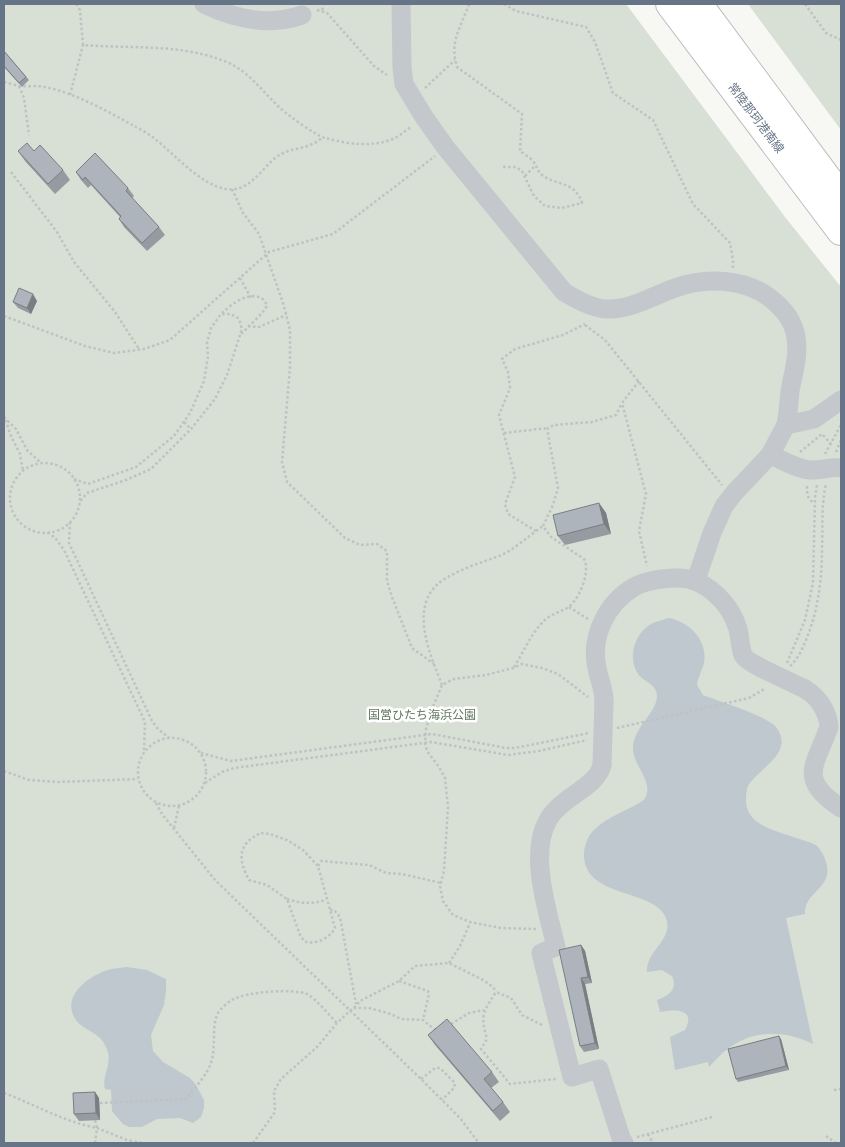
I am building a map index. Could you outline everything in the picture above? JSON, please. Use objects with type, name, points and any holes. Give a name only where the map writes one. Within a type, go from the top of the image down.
[{"type":"highway","name":"常陸那珂港南線","points":[[670,4],[841,231]]},
{"type":"highway","name":"常陸那珂港南線","points":[[698,4],[841,197]]},
{"type":"street","points":[[204,4],[222,12],[249,20],[272,22],[287,20],[306,12]]},
{"type":"street","points":[[402,4],[402,68],[409,91],[424,117],[446,148],[564,292],[577,300],[607,310],[678,287],[700,282],[733,282],[744,284],[762,292],[779,305],[792,321],[796,338],[797,361],[786,425],[770,455],[724,506],[712,533],[696,580]]},
{"type":"street","points":[[786,425],[814,418],[841,400]]},
{"type":"street","points":[[770,455],[785,460],[797,468],[814,470],[835,468]]},
{"type":"street","points":[[624,1142],[598,1069],[572,1076],[541,953],[556,947],[540,867],[540,841],[543,830],[554,811],[596,777],[602,765],[604,697],[595,652],[598,633],[603,619],[614,604],[625,593],[650,581],[679,578],[696,580],[714,593],[728,608],[738,628],[743,655],[747,660],[812,693],[820,702],[829,721],[829,727],[814,765],[815,786],[828,800],[841,808]]},
{"type":"path","points":[[70,95],[83,44],[80,10],[76,4]]},
{"type":"path","points":[[322,10],[324,4]]},
{"type":"path","points":[[469,4],[456,34],[453,56],[457,67],[522,114],[520,151],[539,172],[550,180],[564,184],[579,194],[582,204],[562,208],[545,206],[534,196],[522,171],[516,167],[501,168]]},
{"type":"path","points":[[504,4],[516,11],[586,27],[595,42],[613,93],[653,120],[693,204],[730,243],[733,260],[733,282]]},
{"type":"path","points":[[805,4],[826,32],[841,40]]},
{"type":"path","points":[[306,12],[322,10],[327,13],[374,66],[409,91],[455,60]]},
{"type":"path","points":[[83,44],[199,52],[231,64],[250,78],[281,109],[323,137],[357,144],[372,144],[396,137],[424,117]]},
{"type":"path","points":[[4,82],[19,86],[46,87],[101,108],[154,138],[199,176],[225,189],[236,190],[254,179],[274,159],[286,151],[298,150],[312,145],[323,137]]},
{"type":"path","points":[[19,86],[24,98],[29,135]]},
{"type":"path","points":[[4,316],[85,346],[114,353],[139,349],[170,340],[269,252],[334,234],[446,148]]},
{"type":"path","points":[[525,176],[535,166]]},
{"type":"path","points":[[11,172],[57,232],[74,262],[115,312],[139,349]]},
{"type":"path","points":[[232,189],[243,213],[259,234],[290,330],[290,368],[282,462],[287,482],[345,538],[360,546],[377,544],[387,551],[387,581],[412,648],[434,664]]},
{"type":"path","points":[[240,278],[251,298]]},
{"type":"path","points":[[74,479],[88,484],[136,467],[174,436],[190,413],[204,381],[208,356],[207,343],[212,328],[220,314],[236,300],[256,296],[262,298],[266,305],[265,311],[239,337]]},
{"type":"path","points":[[80,503],[78,486],[74,479],[56,464],[34,464],[23,471],[13,484],[10,492],[12,509],[21,523],[36,532],[48,532],[60,529],[70,522],[86,493],[126,480],[151,469],[191,429],[215,399],[227,375],[242,329],[239,319],[230,314],[220,314]]},
{"type":"path","points":[[248,326],[258,326],[286,315]]},
{"type":"path","points":[[581,318],[585,324],[605,340],[731,496]]},
{"type":"path","points":[[536,531],[508,514],[505,504],[515,477],[499,415],[510,388],[508,372],[502,359],[515,349],[563,335],[585,324]]},
{"type":"path","points":[[504,433],[548,428],[554,425],[592,422],[616,415],[622,403],[639,381]]},
{"type":"path","points":[[622,403],[646,494],[638,531],[650,581]]},
{"type":"path","points":[[5,418],[16,428],[27,450],[41,463]]},
{"type":"path","points":[[5,418],[10,434],[20,454],[23,471]]},
{"type":"path","points":[[184,422],[191,429]]},
{"type":"path","points":[[442,685],[426,638],[423,616],[426,598],[443,580],[486,560],[501,556],[543,526],[553,505],[558,488],[548,428]]},
{"type":"path","points":[[814,536],[813,583],[805,620],[785,669],[794,662],[800,653],[814,618],[821,578],[822,510],[835,468],[841,440]]},
{"type":"path","points":[[70,522],[69,543],[152,721],[169,738]]},
{"type":"path","points":[[514,668],[540,624],[548,616],[569,607],[582,586],[586,572],[586,562],[579,554],[551,537],[543,526]]},
{"type":"path","points":[[48,532],[64,550],[145,722],[144,752],[138,770],[138,779],[142,788],[148,797],[164,806],[179,806],[190,802],[199,794],[205,783],[206,768],[201,753],[195,746],[187,741],[169,738],[151,745],[144,752]]},
{"type":"path","points":[[569,607],[594,623]]},
{"type":"path","points":[[537,929],[501,928],[470,922],[453,915],[443,901],[441,884],[444,871],[448,816],[446,788],[439,767],[427,750],[425,734],[442,685],[454,679],[486,676],[522,664],[558,674],[588,697],[604,697]]},
{"type":"path","points":[[621,727],[749,698],[765,688]]},
{"type":"path","points":[[201,753],[231,761],[425,734],[514,748],[596,732]]},
{"type":"path","points":[[205,783],[222,772],[234,768],[425,743],[435,742],[495,754],[514,755],[590,739]]},
{"type":"path","points":[[4,771],[29,780],[59,782],[138,779]]},
{"type":"path","points":[[156,803],[162,814],[215,880],[421,1079],[460,1118],[479,1143]]},
{"type":"path","points":[[174,828],[179,806]]},
{"type":"path","points":[[287,900],[300,935],[307,942],[314,943],[332,934],[335,928],[318,866],[303,850],[287,840],[261,833],[253,836],[243,849],[241,858],[242,866],[249,880],[267,885],[287,900],[307,903],[326,900]]},
{"type":"path","points":[[318,866],[321,861],[369,865],[386,872],[441,884]]},
{"type":"path","points":[[330,910],[334,910],[340,917],[356,1004]]},
{"type":"path","points":[[449,963],[460,946],[470,922]]},
{"type":"path","points":[[253,1143],[275,1112],[274,1091],[281,1079],[316,1047],[356,1004],[399,982],[415,966],[449,963],[485,981],[496,992],[511,998],[522,1015],[543,1026],[548,1026]]},
{"type":"path","points":[[399,982],[428,991],[423,1020]]},
{"type":"path","points":[[100,1103],[186,1100],[209,1068],[213,1056],[215,1023],[218,1014],[224,1005],[232,999],[286,990],[297,991],[308,995],[337,1023]]},
{"type":"path","points":[[496,992],[484,1010],[484,1026],[487,1038],[481,1049],[510,1084],[560,1078]]},
{"type":"path","points":[[353,1008],[368,1008],[392,1014],[401,1019],[423,1020],[434,1029],[439,1029]]},
{"type":"path","points":[[446,1024],[453,1024],[469,1013],[484,1010]]},
{"type":"path","points":[[421,1079],[435,1068],[440,1068],[455,1083],[454,1088],[442,1100]]},
{"type":"path","points":[[834,1090],[841,1089]]},
{"type":"path","points":[[4,1093],[49,1114],[81,1125],[97,1128],[127,1140],[142,1143]]},
{"type":"path","points":[[624,1142],[712,1117]]},
{"type":"path","points":[[94,1143],[97,1128],[95,1120]]},
{"type":"path","points":[[648,1134],[653,1143]]},
{"type":"path","points":[[826,1136],[836,1143]]},
{"type":"green space","name":"国営ひたち海浜公園","points":[[4,4],[626,4],[785,217],[841,287],[841,1143],[4,1143]]},
{"type":"green space","points":[[748,4],[841,4],[841,130]]},
{"type":"shaded area","points":[[669,618],[677,620],[690,628],[700,640],[705,655],[697,685],[703,695],[763,718],[776,727],[781,736],[781,745],[778,753],[748,786],[746,804],[750,815],[762,825],[816,845],[824,857],[827,871],[823,884],[809,900],[805,914],[786,918],[813,1044],[783,1034],[762,1034],[741,1040],[723,1053],[709,1067],[708,1062],[675,1070],[670,1037],[685,1030],[688,1017],[682,1012],[672,1010],[660,1012],[657,1000],[671,991],[674,981],[672,976],[662,970],[647,972],[651,957],[666,933],[666,918],[659,908],[606,886],[594,878],[586,868],[584,853],[590,834],[600,824],[638,804],[644,800],[647,793],[646,780],[636,761],[633,747],[637,733],[653,708],[657,696],[653,686],[638,674],[633,660],[633,653],[637,639],[645,628],[653,623]]},
{"type":"shaded area","points":[[127,967],[147,970],[166,979],[164,1005],[151,1035],[153,1051],[163,1062],[190,1078],[196,1085],[204,1100],[204,1108],[201,1117],[193,1123],[180,1118],[157,1119],[142,1127],[129,1127],[123,1124],[112,1111],[111,1090],[105,1089],[104,1084],[109,1057],[108,1051],[99,1037],[79,1024],[72,1011],[71,1003],[78,989],[92,977],[115,968]]},
{"type":"building","points":[[4,51],[26,77],[19,83],[4,66]]},
{"type":"building","points":[[27,143],[34,151],[40,145],[63,170],[48,184],[18,151]]},
{"type":"building","points":[[95,153],[128,188],[126,191],[159,227],[142,243],[119,219],[121,216],[85,177],[83,180],[76,172]]},
{"type":"building","points":[[19,288],[33,294],[27,308],[13,302]]},
{"type":"building","points":[[599,503],[604,524],[558,536],[553,515]]},
{"type":"building","points":[[581,945],[588,977],[581,978],[595,1043],[580,1046],[559,950]]},
{"type":"building","points":[[447,1019],[492,1072],[484,1079],[503,1102],[493,1111],[428,1035]]},
{"type":"building","points":[[779,1036],[786,1066],[736,1079],[728,1049]]},
{"type":"building","points":[[95,1092],[96,1113],[74,1114],[73,1093]]}]
